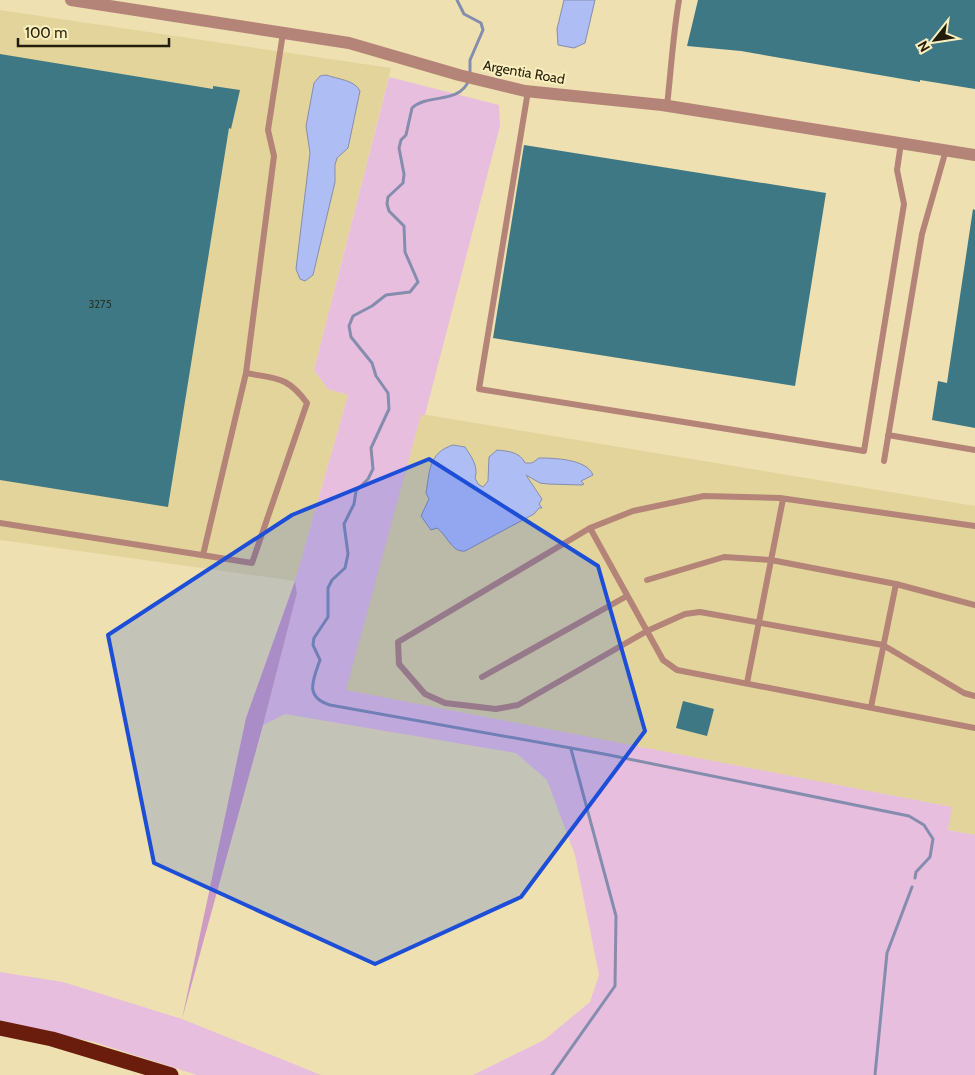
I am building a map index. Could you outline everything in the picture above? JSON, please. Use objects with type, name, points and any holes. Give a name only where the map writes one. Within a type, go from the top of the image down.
[{"type":"highway","points":[[0,1028],[52,1039],[171,1075]]},
{"type":"street","name":"Argentia Road","points":[[72,0],[349,43],[459,75],[528,91],[667,106],[975,155]]},
{"type":"lane","points":[[667,106],[672,59],[671,50],[679,0]]},
{"type":"lane","points":[[203,555],[246,373],[274,156],[268,130],[283,33]]},
{"type":"lane","points":[[528,91],[479,389],[864,451],[904,204],[897,173],[901,143]]},
{"type":"lane","points":[[884,461],[922,234],[946,150]]},
{"type":"lane","points":[[0,522],[252,563],[307,403],[295,387],[284,380],[246,373]]},
{"type":"lane","points":[[888,435],[975,450]]},
{"type":"lane","points":[[975,526],[783,499],[704,496],[633,511],[590,528],[398,642],[399,664],[425,694],[445,703],[496,709],[518,704],[647,631],[684,614],[700,612],[883,645],[964,693],[975,696]]},
{"type":"lane","points":[[747,683],[783,499]]},
{"type":"lane","points":[[590,528],[663,660],[677,670],[975,728]]},
{"type":"lane","points":[[646,580],[724,557],[771,560],[896,584],[975,606]]},
{"type":"lane","points":[[871,707],[896,584]]},
{"type":"lane","points":[[482,677],[627,596]]},
{"type":"highlighted area","points":[[429,459],[598,566],[645,731],[521,897],[375,964],[154,863],[108,635],[292,515]]},
{"type":"shaded area","points":[[0,10],[391,68],[314,370],[328,389],[348,395],[295,581],[0,540]]},
{"type":"shaded area","points":[[389,77],[499,105],[500,126],[425,415],[421,415],[346,690],[952,807],[948,830],[975,835],[975,1075],[473,1075],[544,1040],[590,1002],[599,975],[575,855],[547,780],[516,753],[285,714],[263,725],[297,593],[295,581],[348,395],[328,389],[314,370]]},
{"type":"shaded area","points":[[421,414],[975,506],[975,835],[948,830],[951,807],[345,690]]},
{"type":"shaded area","points":[[295,581],[297,593],[263,725],[182,1019],[246,718]]},
{"type":"shaded area","points":[[0,972],[63,982],[182,1019],[321,1075],[197,1075],[94,1042],[0,1023]]},
{"type":"water","points":[[564,0],[595,0],[585,43],[574,48],[558,45],[557,29]]},
{"type":"water","points":[[326,75],[350,82],[358,87],[360,91],[348,148],[337,158],[335,165],[335,182],[313,275],[305,281],[300,279],[296,269],[310,153],[306,126],[314,83],[320,76]]},
{"type":"water","points":[[453,445],[465,447],[475,466],[475,478],[478,484],[483,487],[488,481],[489,457],[497,450],[517,454],[525,463],[532,463],[539,458],[569,460],[584,466],[593,475],[581,481],[584,484],[582,485],[540,483],[526,475],[542,499],[539,504],[542,508],[465,551],[460,551],[437,528],[431,530],[421,516],[429,499],[426,493],[432,464],[439,453]]},
{"type":"building","points":[[698,0],[975,0],[975,89],[920,80],[920,82],[741,51],[687,46]]},
{"type":"building","points":[[0,54],[213,89],[213,86],[240,90],[231,129],[229,128],[168,507],[0,480]]},
{"type":"building","points":[[524,145],[826,193],[795,386],[493,338]]},
{"type":"building","points":[[973,209],[975,210],[975,428],[932,420],[938,381],[947,383]]},
{"type":"building","points":[[683,701],[714,709],[707,736],[676,728]]},
{"type":"waterway","points":[[457,0],[464,14],[481,23],[483,30],[470,60],[470,74]]},
{"type":"waterway","points":[[469,80],[458,93],[426,101],[412,108],[406,135],[401,140],[399,148],[404,174],[403,183],[388,197],[387,204],[389,211],[404,226],[405,252],[418,282],[410,292],[386,295],[372,306],[353,316],[349,326],[351,337],[372,363],[376,376],[388,393],[389,409],[371,448],[373,469],[368,479],[356,491],[354,504],[344,524],[348,554],[345,568],[332,580],[328,588],[328,617],[314,638],[313,645],[320,660],[313,681],[316,697],[330,705],[604,754],[909,816],[924,825],[933,839],[930,857],[916,872],[915,878]]},
{"type":"waterway","points":[[552,1075],[615,986],[616,916],[571,749]]},
{"type":"waterway","points":[[875,1075],[887,953],[912,887]]}]
